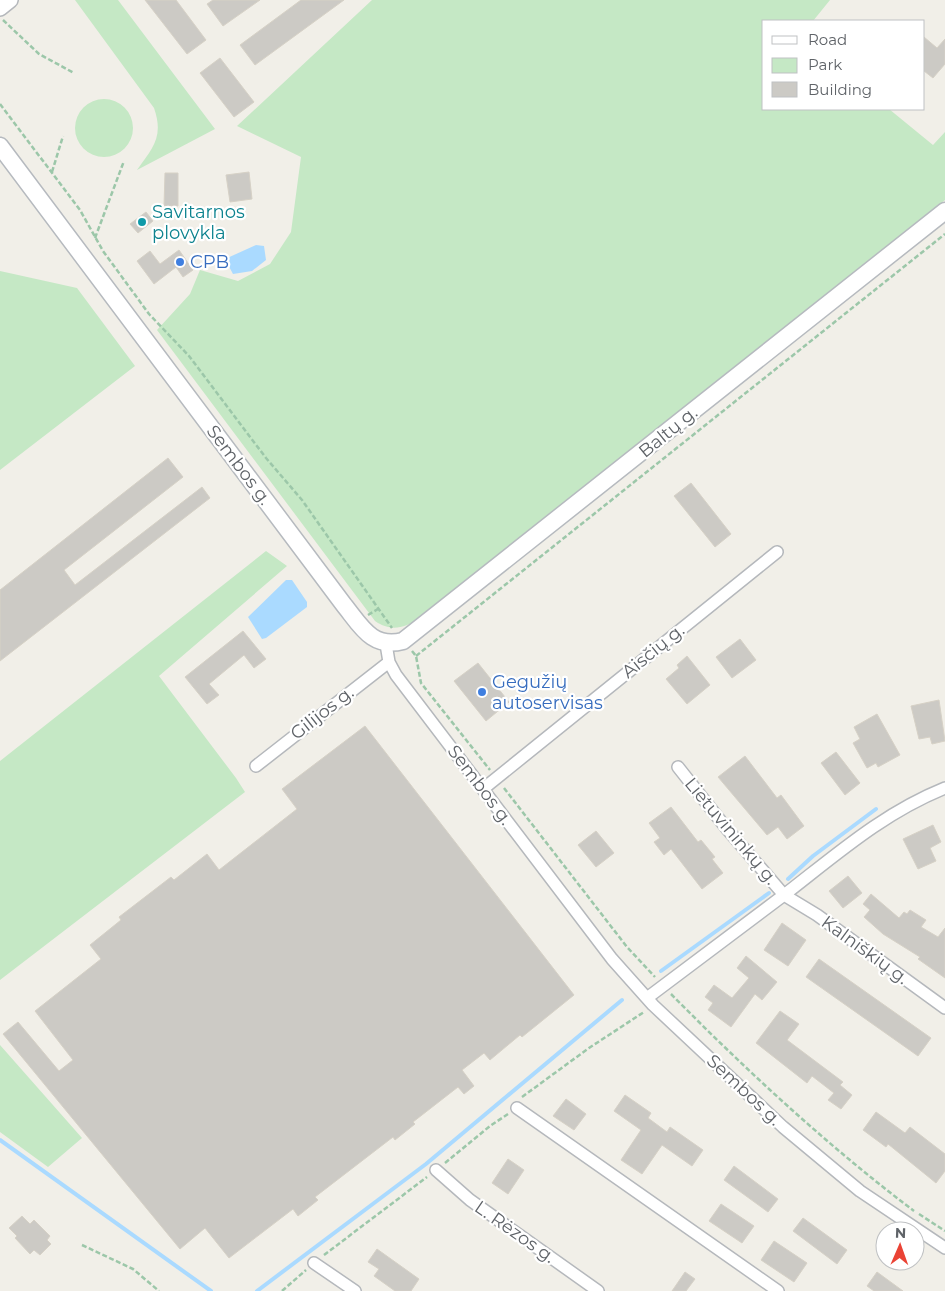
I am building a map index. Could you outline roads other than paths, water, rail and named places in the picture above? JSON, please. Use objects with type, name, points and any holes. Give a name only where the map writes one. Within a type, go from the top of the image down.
[{"type":"main road","name":"Sembos g.","points":[[0,146],[358,622],[374,639],[386,644]]},
{"type":"main road","name":"Baltų g.","points":[[386,644],[402,641],[945,210]]},
{"type":"street","points":[[0,8],[10,0]]},
{"type":"street","name":"Aisčių g.","points":[[483,789],[777,552]]},
{"type":"street","name":"Sembos g.","points":[[386,644],[389,662],[396,675],[612,959],[650,1002],[783,1127],[860,1190],[945,1248]]},
{"type":"street","name":"Gilijos g.","points":[[256,766],[389,662]]},
{"type":"street","name":"Lietuvininkų g.","points":[[678,767],[727,829],[784,895]]},
{"type":"street","points":[[650,1002],[662,986],[784,895],[865,831],[912,801],[945,788]]},
{"type":"street","name":"Kalniškių g.","points":[[784,895],[817,915],[945,1008]]},
{"type":"street","points":[[517,1108],[778,1291]]},
{"type":"street","name":"L. Rėzos g.","points":[[436,1170],[470,1200],[598,1291]]},
{"type":"street","points":[[314,1263],[355,1291]]},
{"type":"water","points":[[256,245],[264,246],[266,260],[252,271],[233,274],[225,259]]},
{"type":"water","points":[[286,580],[292,580],[307,602],[307,607],[266,638],[262,639],[248,617]]},
{"type":"waterway","points":[[788,879],[813,856],[876,809]]},
{"type":"waterway","points":[[661,971],[769,893]]},
{"type":"waterway","points":[[257,1291],[426,1164],[622,1000]]},
{"type":"waterway","points":[[0,1140],[211,1291]]},
{"type":"place","name":"Savitarnos plovykla","points":[[142,222]]},
{"type":"place","name":"CPB","points":[[180,262]]},
{"type":"place","name":"Gegužių autoservisas","points":[[482,692]]}]
